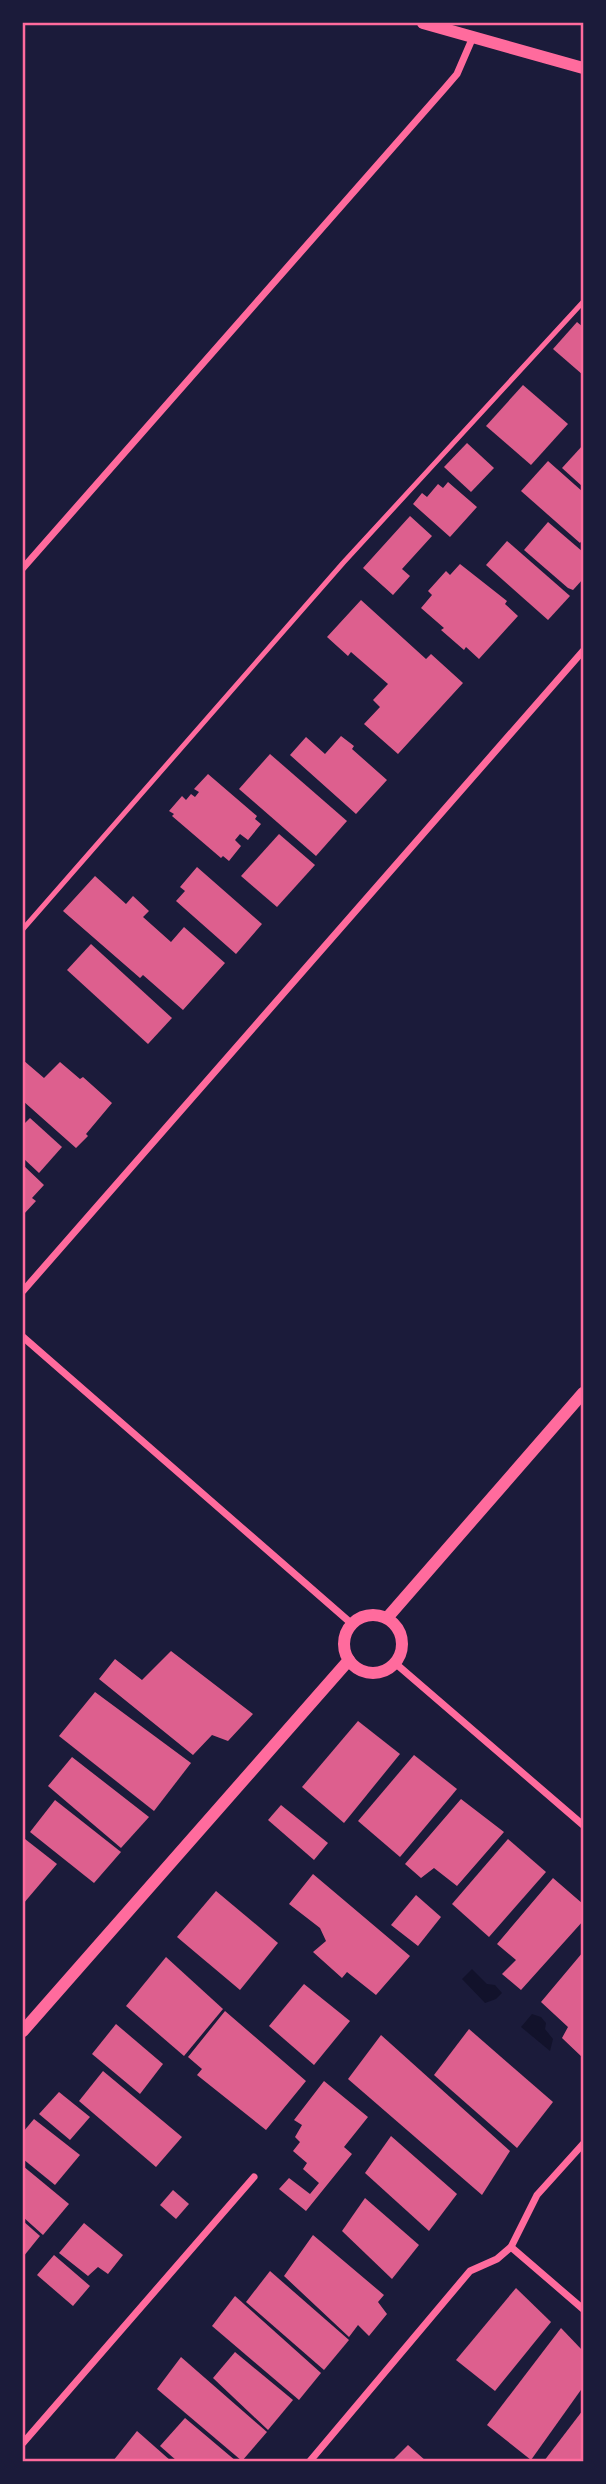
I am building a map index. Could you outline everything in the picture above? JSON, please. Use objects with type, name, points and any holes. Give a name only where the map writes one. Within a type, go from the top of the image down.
[{"type":"street","points":[[423,23],[583,68]]},
{"type":"street","points":[[23,568],[457,75],[473,37]]},
{"type":"street","points":[[23,1291],[583,651]]},
{"type":"street","points":[[23,1336],[352,1624]]},
{"type":"street","points":[[387,1618],[583,1394]]},
{"type":"street","points":[[368,1615],[387,1618],[399,1631],[402,1647],[395,1663],[389,1669],[372,1673],[363,1671],[349,1661],[344,1642],[352,1624],[368,1615]]},
{"type":"street","points":[[23,2031],[349,1661]]},
{"type":"street","points":[[395,1663],[583,1825]]},
{"type":"street","points":[[310,2461],[470,2271],[497,2259],[511,2247],[537,2194],[583,2144]]},
{"type":"street","points":[[23,2442],[254,2177]]},
{"type":"street","points":[[511,2247],[583,2309]]},
{"type":"lane","points":[[23,929],[352,553],[583,302]]},
{"type":"shaded area","points":[[472,1969],[487,1984],[495,1985],[502,1993],[496,1999],[485,2003],[462,1979]]},
{"type":"shaded area","points":[[532,2014],[541,2017],[546,2023],[545,2029],[553,2039],[550,2051],[521,2027]]},
{"type":"building","points":[[577,322],[583,327],[583,375],[553,349]]},
{"type":"building","points":[[523,385],[568,424],[531,465],[486,426]]},
{"type":"building","points":[[467,443],[494,468],[471,492],[444,467]]},
{"type":"building","points":[[583,445],[583,487],[562,468]]},
{"type":"building","points":[[548,461],[583,492],[583,539],[580,543],[521,491]]},
{"type":"building","points":[[448,482],[477,507],[450,537],[413,504],[422,493],[427,497],[438,484],[443,488]]},
{"type":"building","points":[[410,516],[432,536],[402,569],[410,576],[393,595],[363,568]]},
{"type":"building","points":[[548,522],[583,552],[583,579],[573,590],[524,550]]},
{"type":"building","points":[[507,541],[570,596],[548,620],[486,565]]},
{"type":"building","points":[[460,564],[507,601],[505,604],[518,616],[479,659],[441,630],[444,628],[421,608],[432,595],[428,591],[446,571],[450,575]]},
{"type":"building","points":[[361,600],[426,659],[431,654],[463,683],[398,754],[364,724],[380,707],[373,700],[388,684],[351,652],[348,656],[327,637]]},
{"type":"building","points":[[341,736],[387,780],[356,814],[290,755],[306,737],[325,754]]},
{"type":"building","points":[[270,754],[347,821],[316,856],[239,789]]},
{"type":"building","points":[[208,774],[257,816],[255,819],[261,824],[248,840],[240,834],[235,840],[241,846],[229,861],[223,856],[221,858],[169,811],[182,796],[186,800],[191,794],[195,797],[199,792],[194,789]]},
{"type":"building","points":[[279,834],[315,865],[277,907],[241,876]]},
{"type":"building","points":[[197,867],[262,924],[236,954],[176,901],[185,891],[180,887]]},
{"type":"building","points":[[95,876],[126,904],[133,896],[149,911],[143,917],[171,942],[184,927],[225,963],[183,1010],[143,975],[140,978],[63,911]]},
{"type":"building","points":[[91,944],[172,1018],[148,1044],[67,970]]},
{"type":"building","points":[[23,1060],[44,1078],[60,1062],[80,1079],[83,1077],[112,1103],[76,1148],[23,1101]]},
{"type":"building","points":[[30,1118],[62,1147],[39,1173],[23,1158],[23,1125]]},
{"type":"building","points":[[23,1165],[44,1185],[32,1198],[36,1201],[23,1215]]},
{"type":"building","points":[[171,1651],[253,1714],[228,1741],[212,1735],[193,1755],[99,1679],[115,1659],[142,1680]]},
{"type":"building","points":[[95,1692],[191,1763],[154,1811],[59,1736]]},
{"type":"building","points":[[358,1721],[400,1754],[344,1823],[302,1787]]},
{"type":"building","points":[[414,1755],[457,1789],[400,1857],[358,1821]]},
{"type":"building","points":[[72,1757],[149,1817],[121,1848],[48,1786]]},
{"type":"building","points":[[461,1799],[504,1832],[457,1886],[434,1868],[421,1878],[405,1864]]},
{"type":"building","points":[[55,1800],[121,1852],[94,1883],[30,1832]]},
{"type":"building","points":[[281,1805],[328,1843],[314,1860],[268,1820]]},
{"type":"building","points":[[25,1839],[57,1864],[23,1904],[23,1842]]},
{"type":"building","points":[[508,1839],[546,1872],[489,1937],[452,1904]]},
{"type":"building","points":[[313,1874],[410,1956],[376,1995],[347,1972],[342,1978],[313,1952],[326,1941],[320,1928],[289,1904]]},
{"type":"building","points":[[553,1878],[583,1904],[583,1921],[521,1990],[502,1974],[516,1960],[497,1944]]},
{"type":"building","points":[[216,1891],[278,1943],[240,1990],[177,1937]]},
{"type":"building","points":[[416,1895],[441,1917],[418,1946],[391,1925]]},
{"type":"building","points":[[583,1952],[583,2058],[562,2038],[568,2027],[541,2002]]},
{"type":"building","points":[[166,1957],[223,2009],[184,2056],[126,2006]]},
{"type":"building","points":[[304,1984],[350,2021],[314,2065],[269,2026]]},
{"type":"building","points":[[225,2011],[306,2081],[266,2130],[197,2075],[202,2069],[188,2057]]},
{"type":"building","points":[[116,2024],[163,2064],[140,2094],[92,2054]]},
{"type":"building","points":[[469,2029],[553,2102],[517,2148],[434,2075]]},
{"type":"building","points":[[381,2035],[510,2151],[482,2195],[348,2079]]},
{"type":"building","points":[[103,2071],[182,2137],[156,2167],[79,2101]]},
{"type":"building","points":[[324,2081],[368,2117],[344,2147],[352,2154],[306,2211],[279,2189],[289,2178],[310,2194],[319,2183],[303,2169],[307,2163],[293,2151],[300,2142],[295,2137],[302,2125],[294,2120]]},
{"type":"building","points":[[59,2092],[90,2117],[70,2140],[39,2114]]},
{"type":"building","points":[[34,2119],[80,2155],[55,2185],[23,2159],[23,2132]]},
{"type":"building","points":[[391,2136],[457,2194],[429,2231],[365,2173]]},
{"type":"building","points":[[23,2166],[69,2204],[43,2235],[23,2217]]},
{"type":"building","points":[[173,2190],[189,2204],[176,2219],[160,2205]]},
{"type":"building","points":[[365,2198],[419,2245],[392,2279],[342,2231]]},
{"type":"building","points":[[23,2221],[40,2236],[23,2257]]},
{"type":"building","points":[[84,2223],[123,2255],[108,2274],[98,2267],[88,2276],[59,2253]]},
{"type":"building","points":[[313,2235],[384,2295],[378,2302],[387,2314],[369,2336],[358,2325],[349,2337],[284,2276]]},
{"type":"building","points":[[54,2255],[90,2286],[73,2306],[37,2275]]},
{"type":"building","points":[[270,2271],[349,2340],[324,2370],[246,2302]]},
{"type":"building","points":[[516,2288],[551,2322],[495,2391],[456,2360]]},
{"type":"building","points":[[235,2296],[321,2373],[299,2400],[212,2326]]},
{"type":"building","points":[[561,2328],[583,2351],[583,2387],[531,2460],[487,2425]]},
{"type":"building","points":[[235,2352],[293,2400],[268,2430],[213,2378]]},
{"type":"building","points":[[181,2357],[267,2432],[242,2461],[157,2389]]},
{"type":"building","points":[[583,2410],[583,2461],[544,2461]]},
{"type":"building","points":[[185,2418],[236,2461],[177,2461],[160,2446]]},
{"type":"building","points":[[137,2431],[171,2461],[113,2461]]},
{"type":"building","points":[[408,2445],[426,2461],[392,2461]]}]
